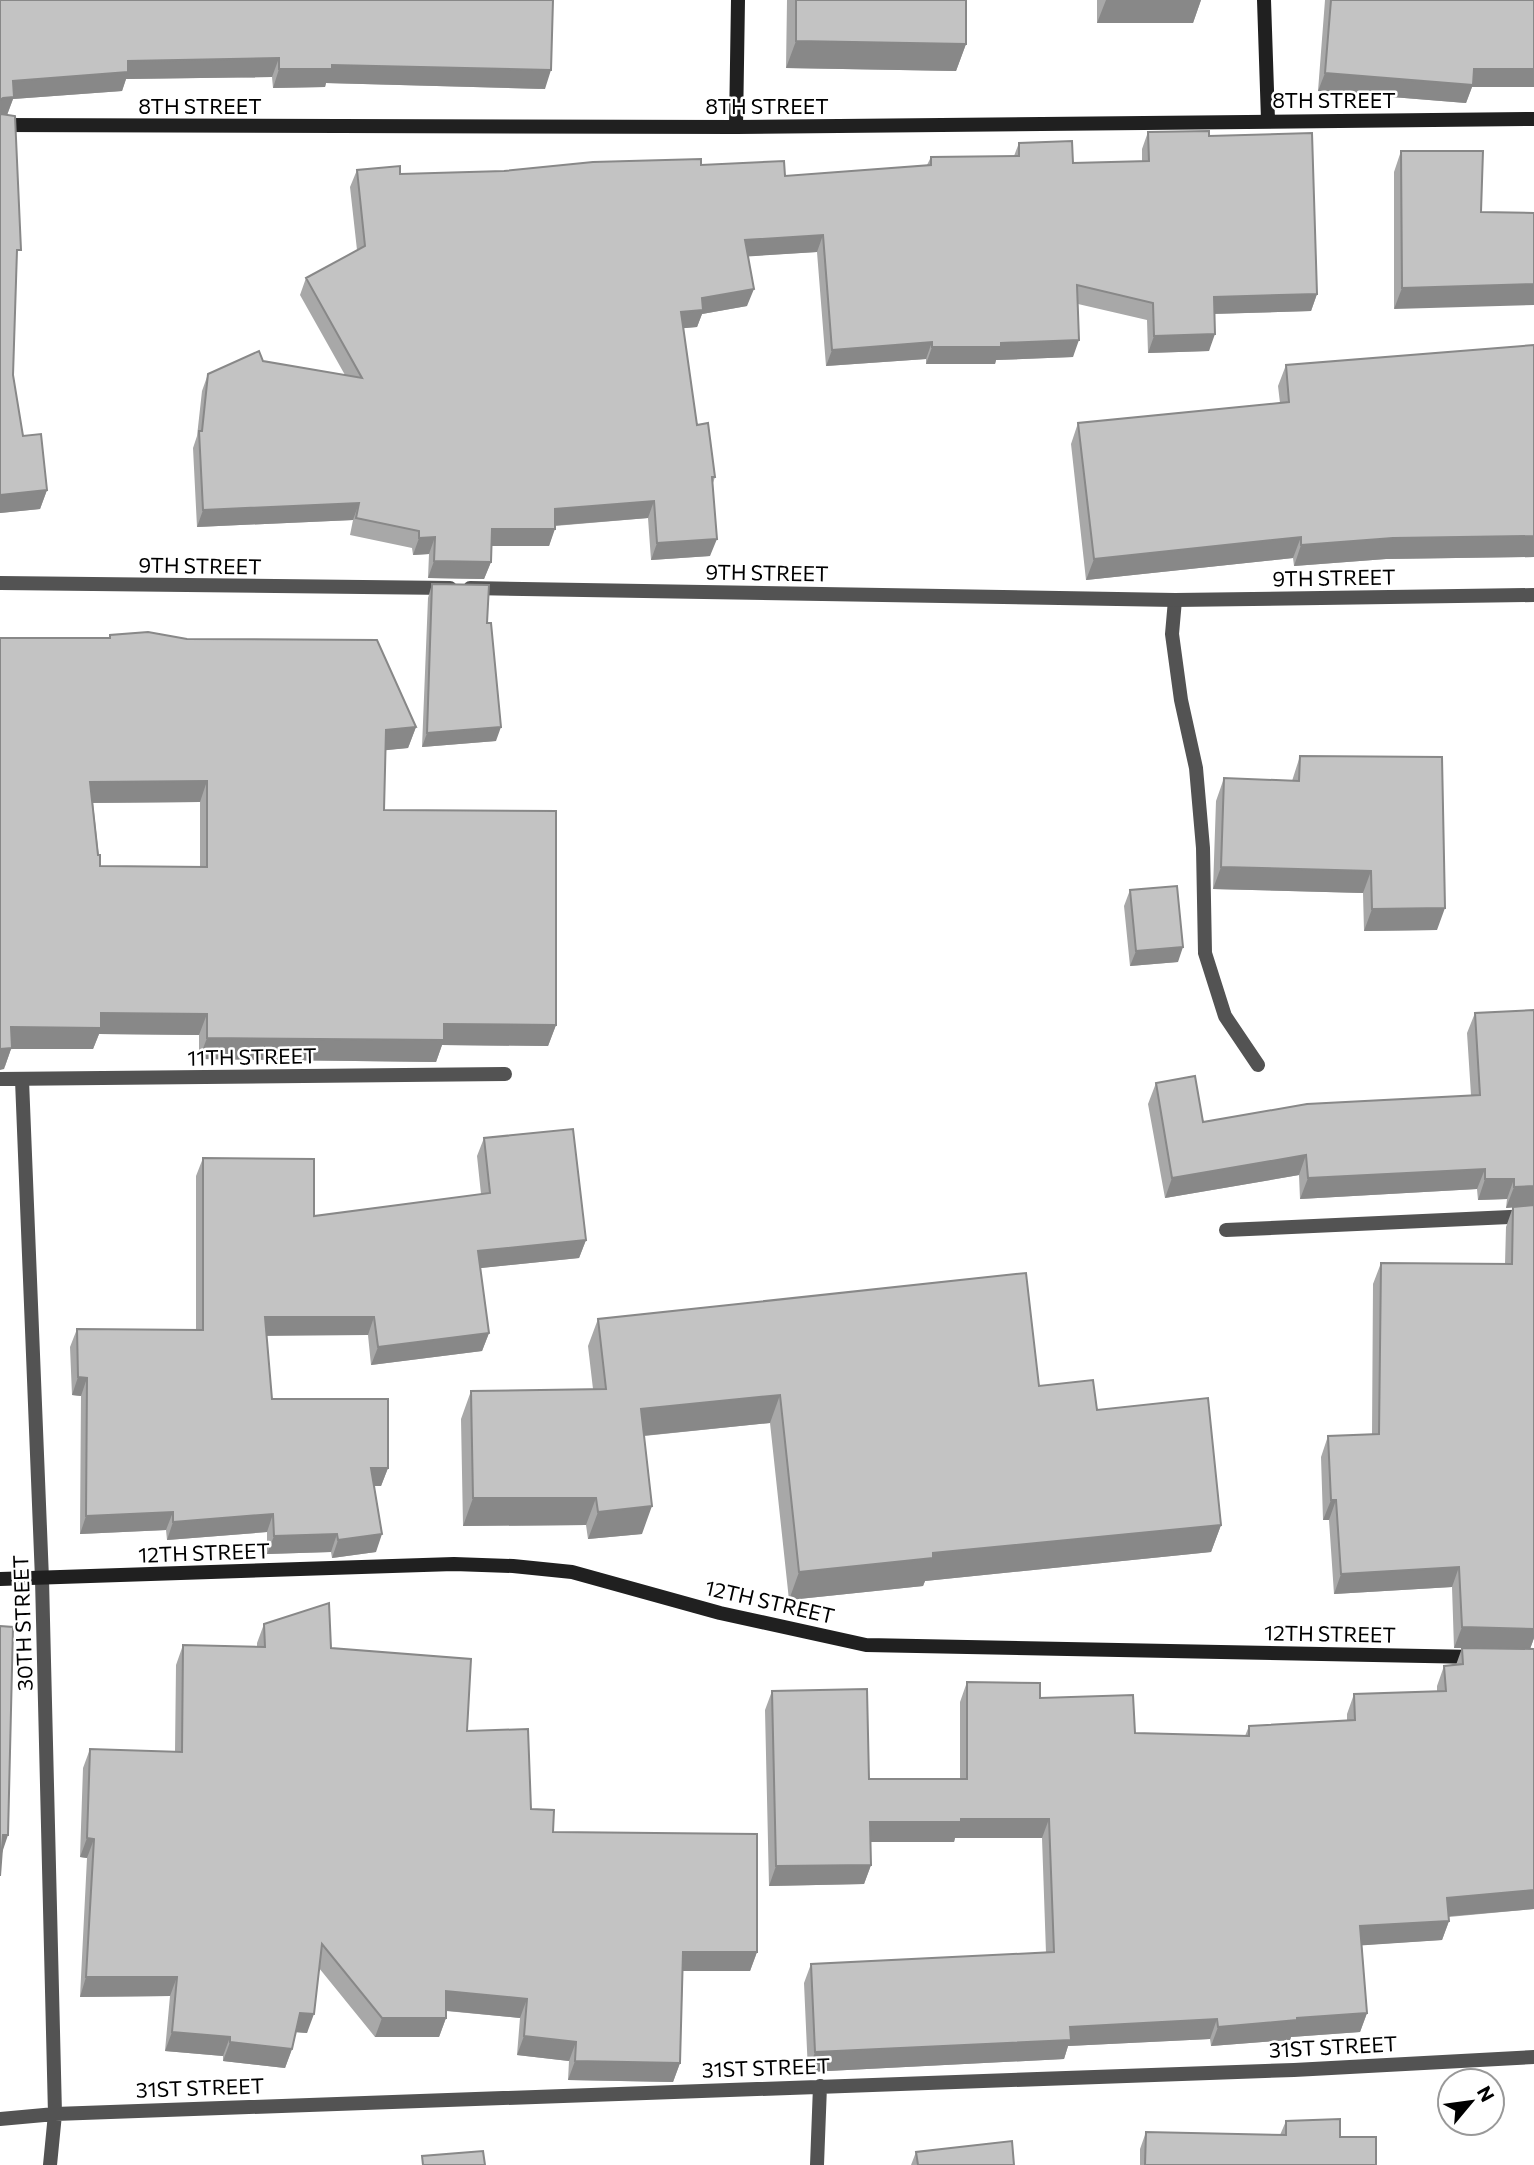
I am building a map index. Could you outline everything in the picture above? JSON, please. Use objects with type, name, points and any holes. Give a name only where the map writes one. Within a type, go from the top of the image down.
[{"type":"street","points":[[736,127],[738,0]]},
{"type":"street","points":[[1264,0],[1268,120]]},
{"type":"street","name":"8TH STREET","points":[[0,125],[736,127],[1534,118]]},
{"type":"street","name":"9TH STREET","points":[[0,583],[1175,600],[1534,595]]},
{"type":"street","points":[[1175,600],[1172,634],[1181,700],[1196,768],[1203,848],[1205,953],[1225,1016],[1258,1065]]},
{"type":"street","name":"11TH STREET","points":[[0,1079],[505,1074]]},
{"type":"street","name":"30TH STREET","points":[[22,1080],[42,1579],[55,2113],[50,2165]]},
{"type":"street","points":[[1226,1230],[1534,1216]]},
{"type":"street","name":"12TH STREET","points":[[0,1579],[454,1564],[513,1566],[572,1572],[720,1613],[866,1645],[1492,1658]]},
{"type":"street","name":"31ST STREET","points":[[0,2119],[55,2113],[1294,2070],[1534,2057]]},
{"type":"street","points":[[817,2165],[820,2086]]},
{"type":"building","points":[[0,0],[553,0],[551,70],[332,65],[332,69],[279,69],[279,58],[128,61],[128,72],[13,81],[14,97],[0,100]]},
{"type":"building","points":[[796,0],[966,0],[966,44],[796,41]]},
{"type":"building","points":[[1331,0],[1534,0],[1534,69],[1474,69],[1473,85],[1325,73]]},
{"type":"building","points":[[0,113],[15,116],[21,250],[17,250],[13,375],[23,436],[41,434],[47,490],[0,495]]},
{"type":"building","points":[[1209,131],[1209,136],[1312,133],[1317,294],[1214,297],[1215,334],[1154,336],[1153,303],[1077,285],[1079,340],[1001,343],[1001,347],[932,347],[932,342],[832,350],[823,235],[745,240],[754,289],[702,298],[703,310],[681,312],[697,425],[708,423],[715,477],[712,477],[717,539],[657,543],[654,501],[555,509],[555,529],[492,529],[491,562],[434,561],[435,537],[419,538],[419,531],[356,518],[359,503],[203,510],[199,431],[202,431],[208,374],[259,351],[263,361],[362,378],[306,278],[365,246],[357,170],[400,166],[400,174],[504,171],[593,162],[701,159],[701,165],[784,161],[785,176],[931,165],[931,157],[1019,156],[1019,143],[1072,141],[1073,163],[1149,161],[1148,132]]},
{"type":"building","points":[[1401,151],[1483,151],[1481,212],[1534,213],[1534,284],[1402,288]]},
{"type":"building","points":[[1534,345],[1534,536],[1393,538],[1301,545],[1301,537],[1094,559],[1078,423],[1289,402],[1286,365]]},
{"type":"building","points":[[432,584],[489,585],[487,623],[491,623],[501,727],[427,733]]},
{"type":"building","points":[[148,632],[187,639],[377,640],[416,727],[386,730],[384,810],[556,811],[556,1025],[444,1024],[444,1040],[207,1038],[207,1014],[101,1013],[101,1028],[11,1027],[12,1048],[0,1049],[0,638],[110,638],[110,635]],"holes":[[[207,781],[207,867],[100,866],[90,782]]]},
{"type":"building","points":[[1300,756],[1442,757],[1445,908],[1372,909],[1371,871],[1221,867],[1224,778],[1299,781]]},
{"type":"building","points":[[1177,886],[1183,947],[1136,951],[1130,890]]},
{"type":"building","points":[[1534,1010],[1534,1186],[1514,1187],[1514,1179],[1485,1179],[1485,1169],[1308,1178],[1306,1155],[1172,1178],[1156,1083],[1195,1076],[1203,1122],[1307,1104],[1480,1095],[1475,1013]]},
{"type":"building","points":[[573,1129],[586,1240],[478,1251],[489,1333],[378,1347],[374,1317],[265,1317],[272,1399],[388,1399],[388,1468],[371,1468],[382,1534],[338,1540],[337,1534],[274,1536],[273,1514],[173,1522],[173,1512],[86,1516],[87,1378],[78,1377],[77,1329],[203,1330],[203,1158],[314,1159],[314,1216],[490,1193],[484,1138]]},
{"type":"building","points":[[1534,1205],[1534,1629],[1462,1627],[1459,1567],[1341,1574],[1336,1500],[1331,1500],[1328,1436],[1379,1434],[1381,1263],[1512,1264],[1513,1207]]},
{"type":"building","points":[[1026,1273],[1039,1386],[1093,1380],[1097,1410],[1208,1398],[1221,1525],[933,1553],[933,1558],[799,1572],[780,1395],[641,1409],[652,1506],[598,1512],[596,1498],[473,1498],[471,1391],[606,1389],[598,1319]]},
{"type":"building","points":[[329,1603],[331,1648],[471,1659],[467,1731],[528,1729],[531,1809],[554,1810],[553,1832],[757,1834],[757,1952],[683,1952],[680,2063],[575,2061],[576,2042],[524,2036],[527,1999],[446,1991],[446,2018],[382,2018],[322,1944],[314,2014],[300,2013],[292,2049],[230,2042],[230,2037],[172,2032],[177,1977],[86,1977],[94,1839],[87,1838],[90,1749],[182,1752],[183,1645],[265,1647],[264,1624]]},
{"type":"building","points":[[0,1626],[13,1627],[8,1835],[3,1835],[0,1876]]},
{"type":"building","points":[[1462,1648],[1534,1649],[1534,1890],[1447,1898],[1449,1921],[1360,1926],[1367,2013],[1218,2027],[1217,2019],[1070,2027],[1071,2040],[815,2052],[811,1964],[1054,1952],[1049,1819],[870,1822],[871,1865],[776,1866],[772,1691],[867,1689],[869,1779],[967,1779],[967,1682],[1040,1683],[1040,1698],[1133,1695],[1135,1733],[1249,1736],[1249,1726],[1355,1720],[1354,1694],[1446,1691],[1444,1666],[1463,1664]]},
{"type":"building","points":[[1340,2119],[1340,2137],[1376,2137],[1376,2165],[1145,2165],[1146,2132],[1286,2135],[1286,2121]]},
{"type":"building","points":[[1012,2141],[1014,2165],[918,2165],[916,2152]]},
{"type":"building","points":[[483,2151],[485,2165],[423,2165],[422,2156]]}]
